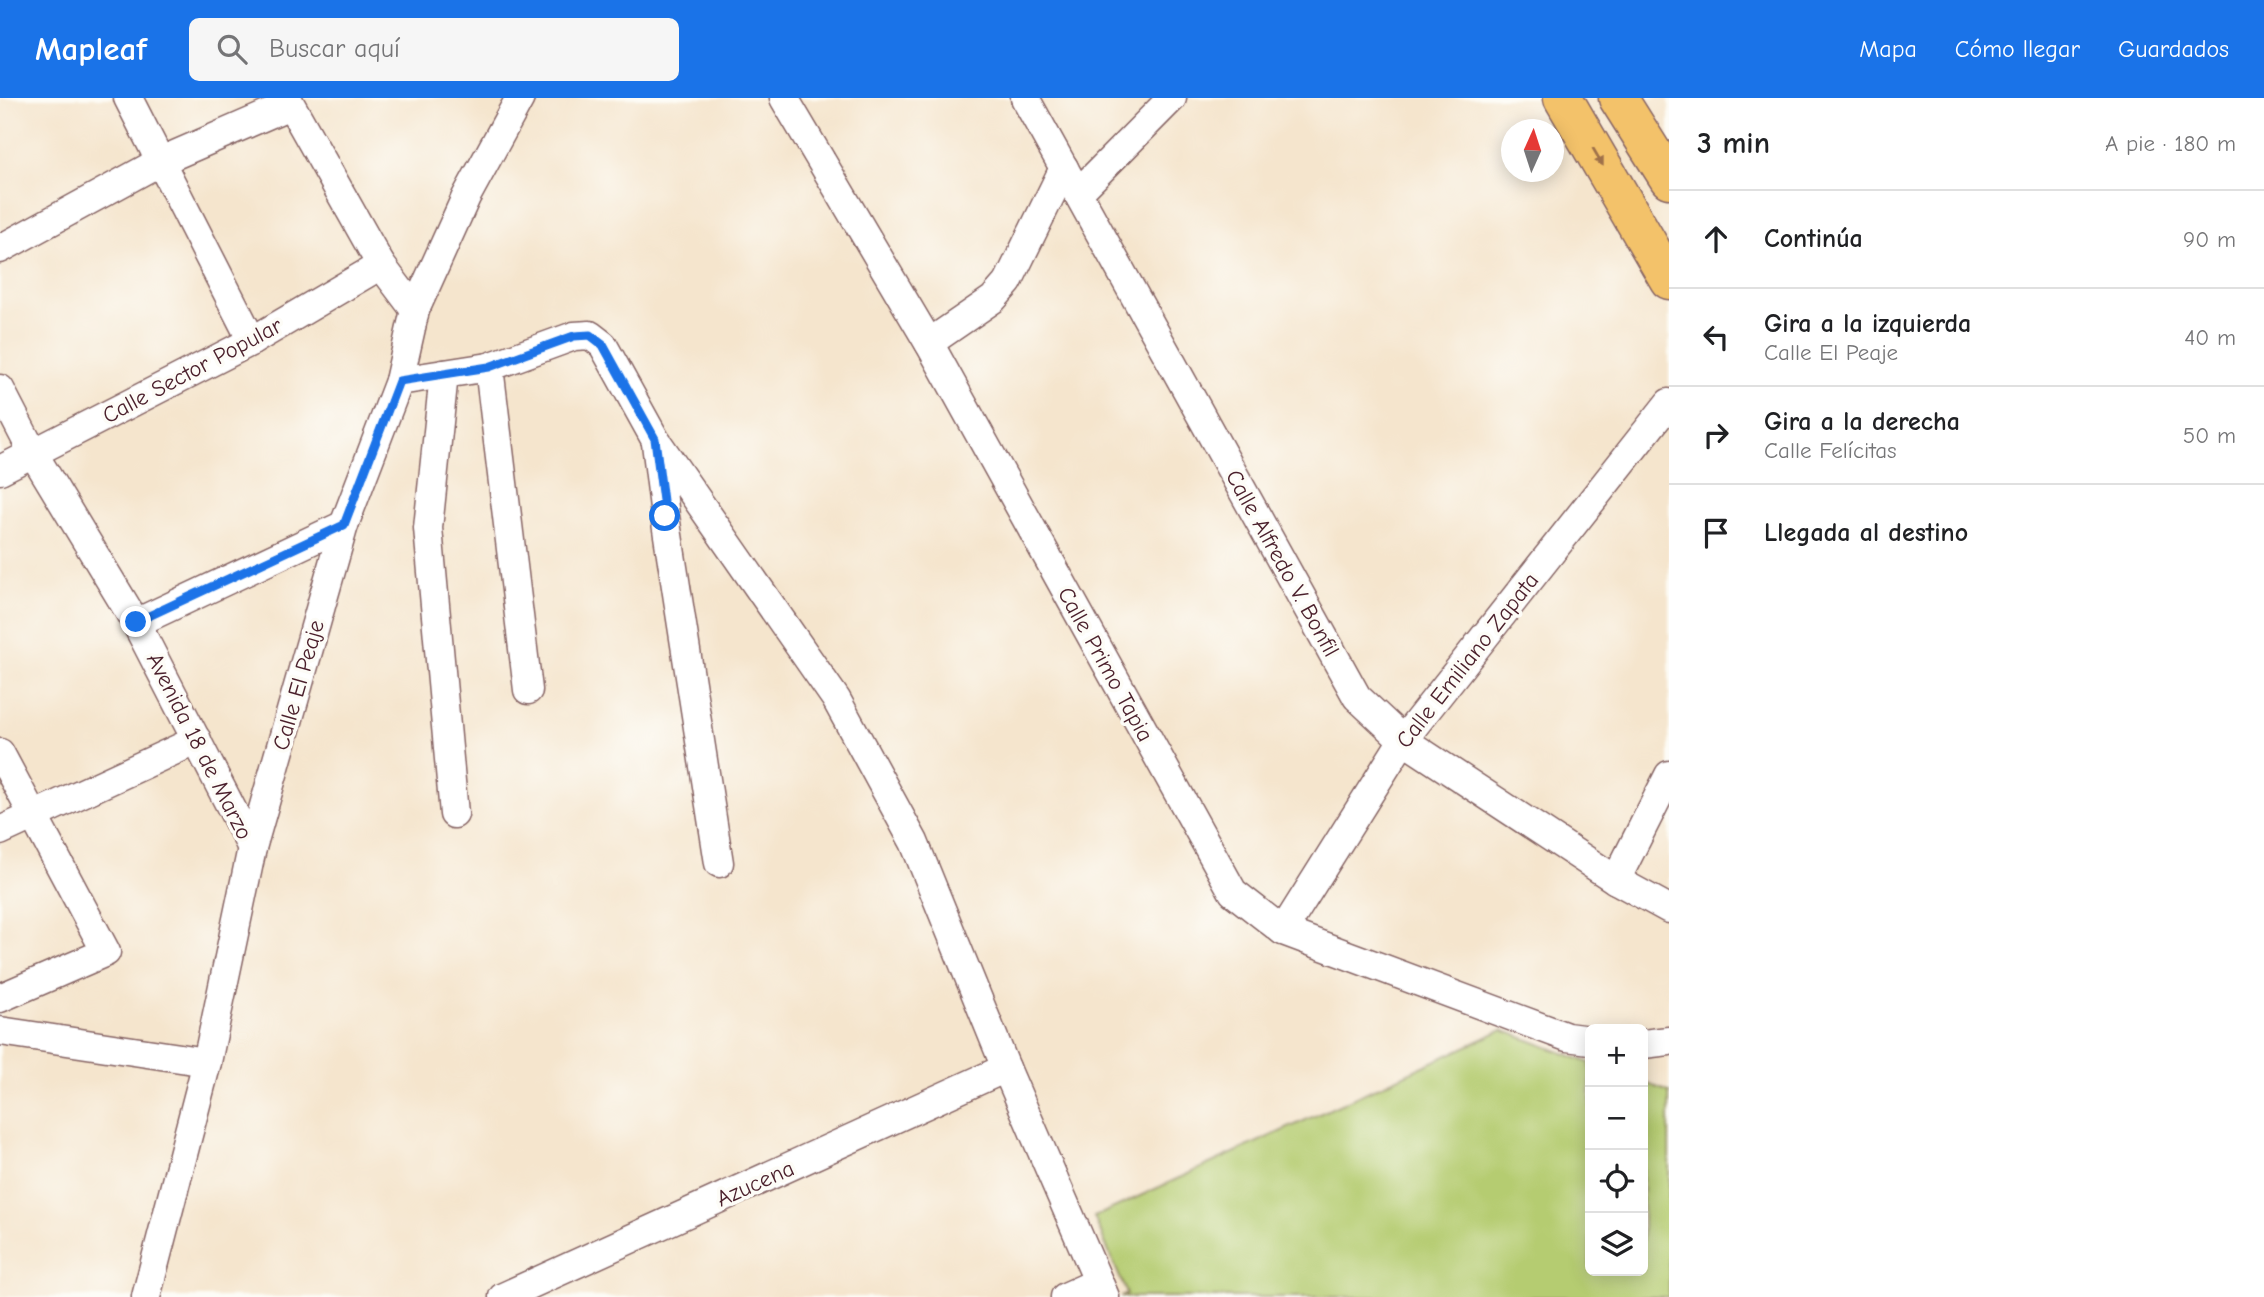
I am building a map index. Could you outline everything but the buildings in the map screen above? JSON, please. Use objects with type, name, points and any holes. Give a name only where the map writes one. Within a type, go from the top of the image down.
[{"type":"main road","points":[[1563,98],[1669,280]]},
{"type":"main road","points":[[1618,98],[1669,179]]},
{"type":"main road","points":[[1636,222],[1669,200]]},
{"type":"street","points":[[128,98],[252,341]]},
{"type":"street","name":"Calle El Peaje","points":[[146,1297],[207,1062],[252,848],[344,525],[399,381],[415,310],[466,197],[520,98]]},
{"type":"street","name":"Calle Primo Tapia","points":[[784,98],[929,344],[1233,892],[1283,931],[1567,1037],[1585,1039]]},
{"type":"street","name":"Calle Alfredo V. Bonfil","points":[[1025,98],[1357,697],[1403,740],[1616,880],[1669,909]]},
{"type":"street","points":[[1078,193],[1172,98]]},
{"type":"street","points":[[0,249],[160,161],[288,101],[381,265],[415,310]]},
{"type":"street","points":[[929,344],[993,299],[1008,282],[1064,168]]},
{"type":"street","name":"Calle Sector Popular","points":[[0,470],[252,341],[381,265]]},
{"type":"street","points":[[399,381],[489,367],[574,336],[590,335],[603,345],[655,439],[836,699],[914,842],[1006,1068],[1101,1290],[1065,1297]]},
{"type":"street","points":[[489,367],[528,690]]},
{"type":"street","points":[[444,374],[428,528],[454,814]]},
{"type":"street","name":"Avenida 18 de Marzo","points":[[0,389],[33,453],[136,622],[252,848]]},
{"type":"street","name":"Calle Emiliano Zapata","points":[[1283,931],[1403,740],[1669,402]]},
{"type":"street","points":[[655,439],[719,863]]},
{"type":"street","points":[[136,622],[344,525]]},
{"type":"street","points":[[0,831],[197,740]]},
{"type":"street","points":[[0,753],[106,952],[0,998]]},
{"type":"street","points":[[1616,880],[1669,775]]},
{"type":"street","points":[[0,1031],[207,1062]]},
{"type":"street","points":[[1648,1043],[1669,1041]]},
{"type":"street","name":"Azucena","points":[[503,1297],[1006,1068]]},
{"type":"green space","points":[[1502,1030],[1585,1061],[1585,1276],[1648,1276],[1648,1084],[1669,1092],[1669,1297],[1121,1297],[1127,1294],[1094,1217]]},
{"type":"route","points":[[136,622],[344,525],[399,381],[489,367],[574,336],[590,335],[603,345],[655,439],[665,516]]}]
